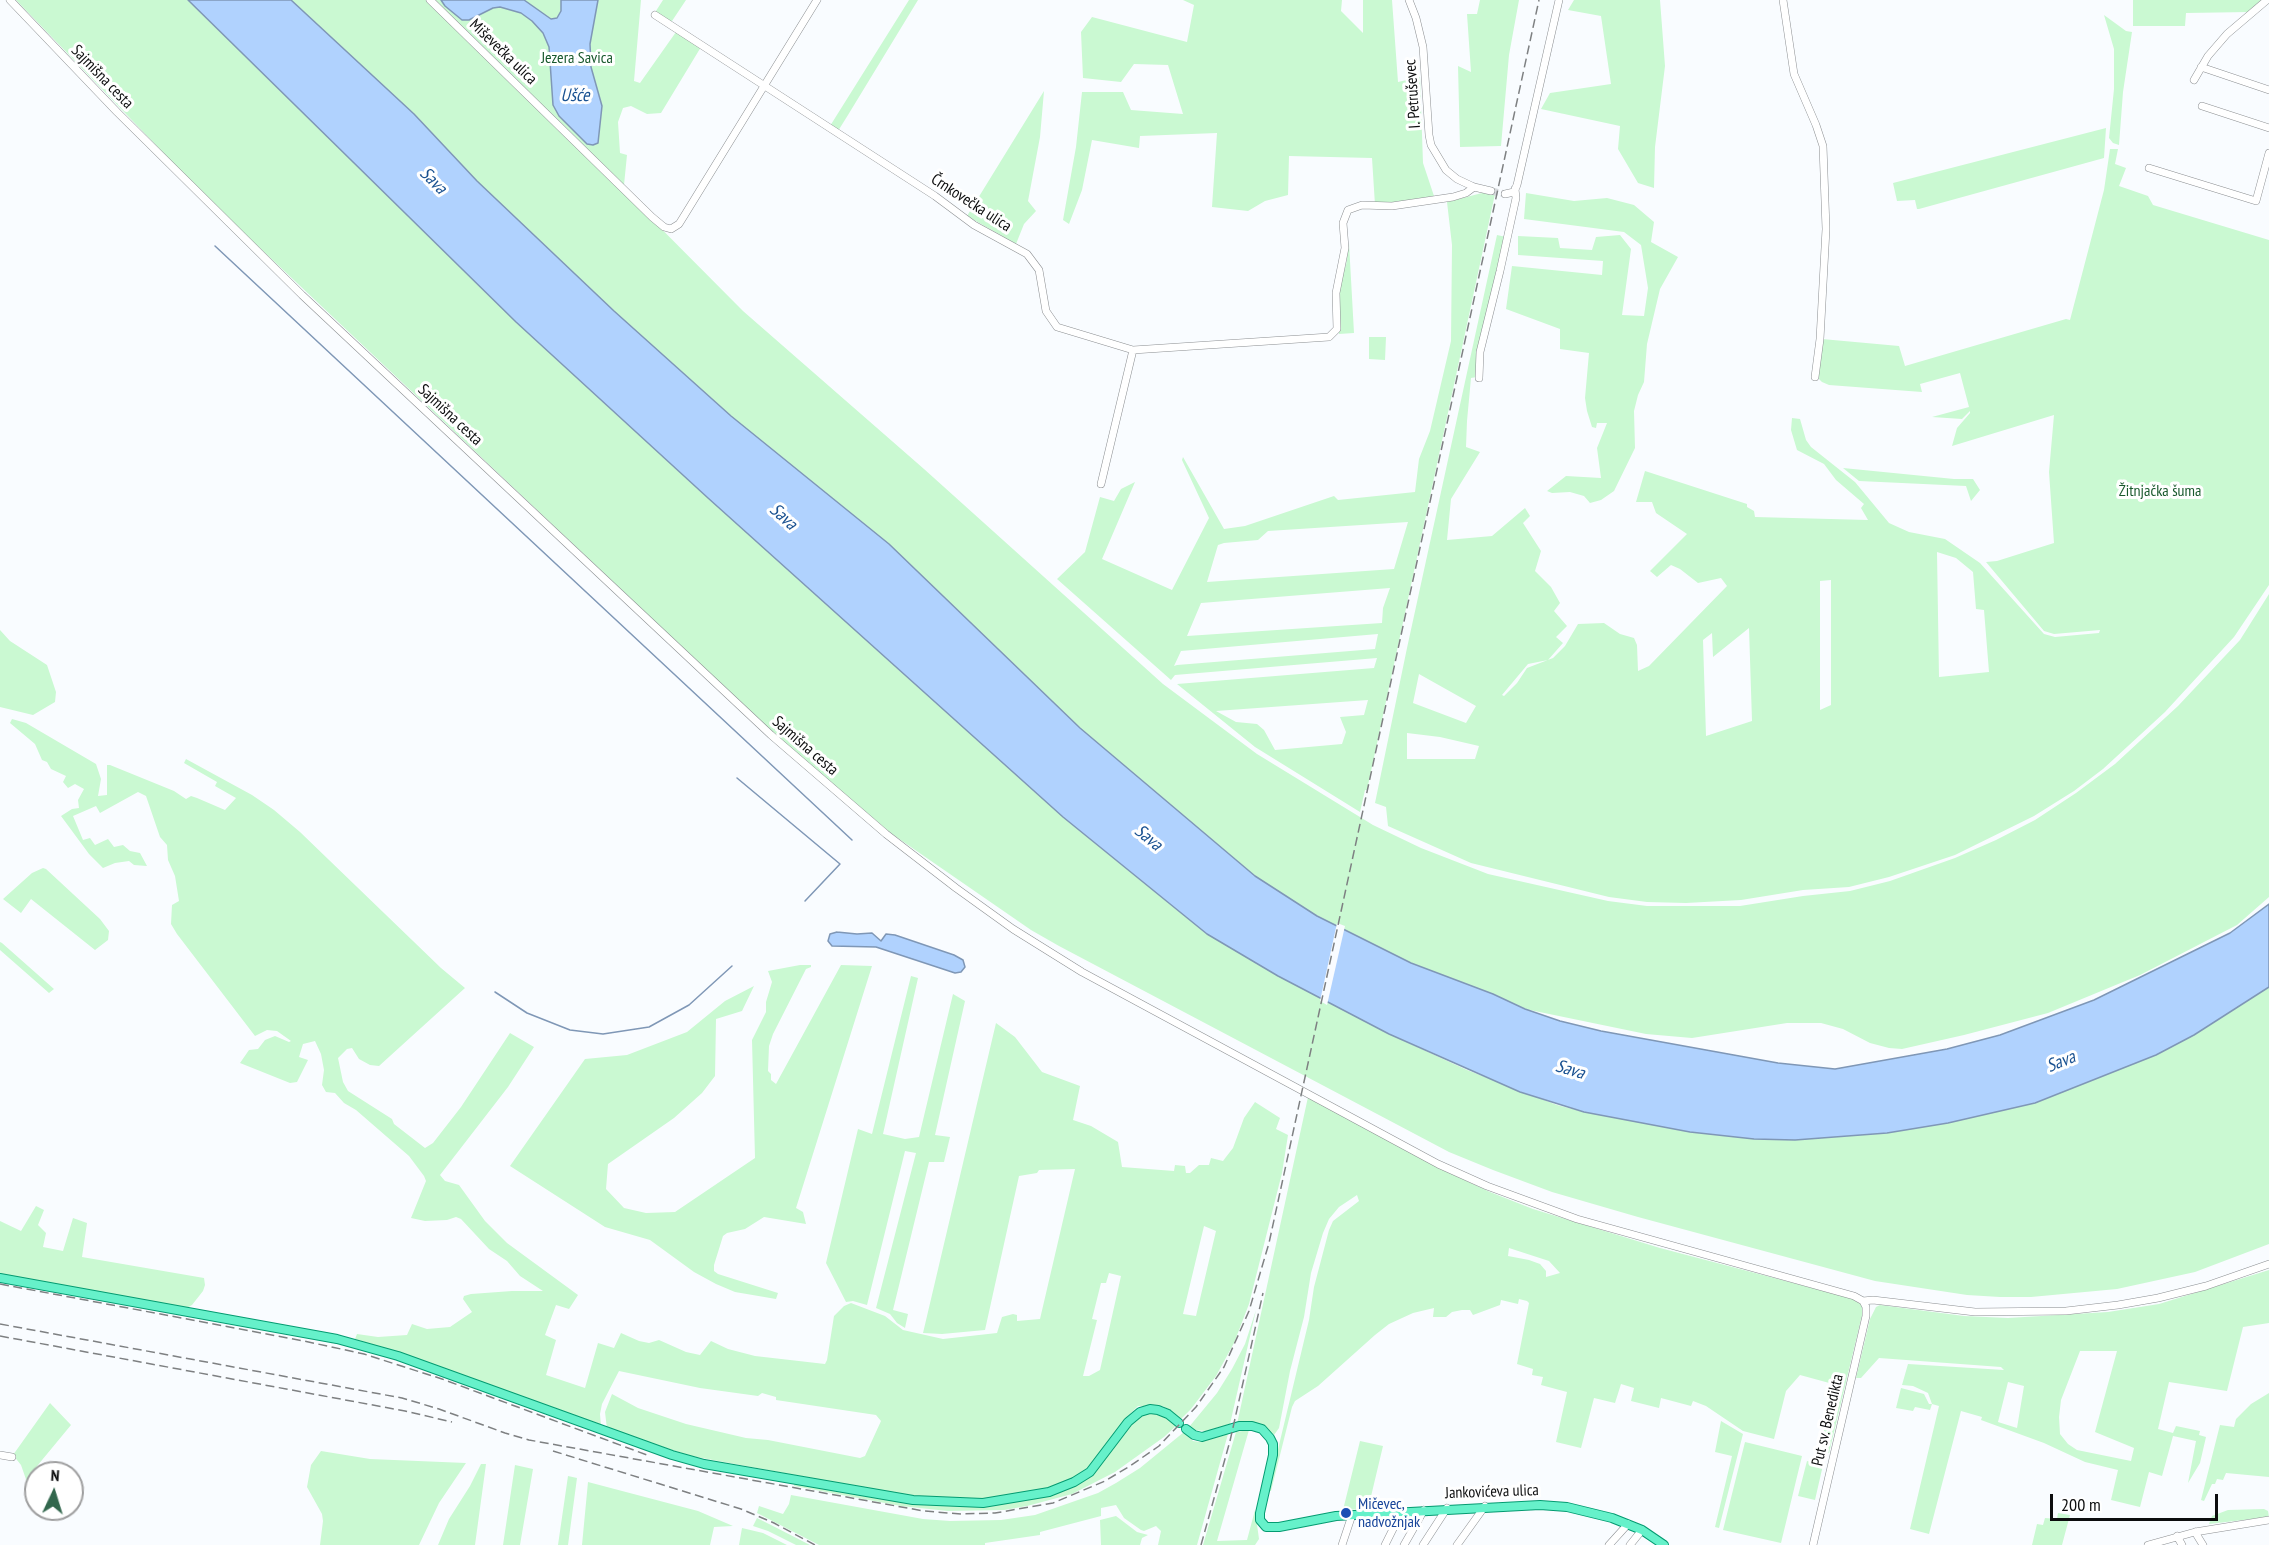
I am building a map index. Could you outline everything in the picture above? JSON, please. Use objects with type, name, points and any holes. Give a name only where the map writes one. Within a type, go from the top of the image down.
[{"type":"main road","name":"Jankovićeva ulica","points":[[0,1278],[288,1329],[347,1342],[407,1359],[672,1455],[704,1464],[913,1500],[982,1503],[1049,1492],[1074,1482],[1090,1472],[1128,1422],[1140,1412],[1150,1409],[1168,1414],[1194,1435],[1202,1437],[1239,1426],[1259,1428],[1268,1435],[1273,1443],[1273,1455],[1260,1513],[1261,1522],[1268,1527],[1352,1515],[1524,1504],[1567,1506],[1628,1524],[1642,1530],[1664,1545]]},
{"type":"street","name":"Sajmišna cesta","points":[[10,0],[117,112],[302,295],[771,735],[886,834],[988,912],[1058,957],[1438,1164],[1487,1186],[1546,1209],[1854,1296],[1863,1301],[1879,1300],[1975,1312],[2066,1311],[2158,1298],[2206,1286],[2269,1264]]},
{"type":"street","name":"Miševečka ulica","points":[[430,0],[664,227],[671,229],[679,224],[765,87]]},
{"type":"street","points":[[765,87],[817,0]]},
{"type":"street","name":"I. Petruševec","points":[[1409,0],[1423,47],[1431,145],[1446,170],[1457,179],[1474,187],[1491,191]]},
{"type":"street","points":[[1479,378],[1480,352],[1559,0]]},
{"type":"street","points":[[1783,0],[1794,74],[1823,146],[1826,229],[1815,377]]},
{"type":"street","points":[[2194,80],[2208,56],[2227,34],[2267,0]]},
{"type":"street","name":"Črnkovečka ulica","points":[[655,15],[935,196],[974,225],[1028,254],[1039,270],[1046,311],[1057,327],[1133,350],[1329,337],[1338,329],[1336,293],[1345,248],[1343,223],[1348,210],[1362,205],[1392,206],[1453,197],[1466,193],[1474,187]]},
{"type":"street","points":[[2201,67],[2269,90]]},
{"type":"street","points":[[2202,106],[2269,128]]},
{"type":"street","points":[[2149,168],[2256,201],[2269,153]]},
{"type":"street","points":[[1504,194],[1511,194],[1515,189]]},
{"type":"street","points":[[1101,484],[1133,350]]},
{"type":"street","name":"Put sv. Benedikta","points":[[1813,1545],[1866,1316],[1863,1301]]},
{"type":"street","points":[[0,1455],[12,1457]]},
{"type":"street","points":[[1457,1545],[1485,1506]]},
{"type":"street","points":[[1423,1545],[1447,1508]]},
{"type":"street","points":[[1404,1545],[1424,1510]]},
{"type":"street","points":[[1385,1545],[1402,1511]]},
{"type":"street","points":[[1342,1545],[1352,1515]]},
{"type":"street","points":[[2148,1545],[2195,1532],[2269,1520]]},
{"type":"street","points":[[1609,1545],[1628,1524]]},
{"type":"street","points":[[1630,1545],[1642,1530]]},
{"type":"street","points":[[2195,1532],[2203,1545]]},
{"type":"street","points":[[2177,1536],[2182,1545]]},
{"type":"green space","points":[[16,0],[188,0],[516,322],[1063,817],[1207,934],[1278,976],[1389,1034],[1467,1070],[1557,1105],[1690,1132],[1754,1139],[1795,1140],[1887,1133],[1948,1123],[2035,1103],[2156,1055],[2194,1035],[2269,987],[2269,1244],[2195,1272],[2117,1289],[2031,1297],[2000,1297],[1967,1295],[1875,1281],[1552,1192],[1449,1152],[1059,946],[1031,930],[892,834],[774,734],[206,197]]},
{"type":"green space","points":[[291,0],[426,0],[595,162],[743,311],[924,469],[1163,684],[1257,754],[1373,825],[1421,848],[1488,874],[1608,901],[1647,906],[1740,906],[1850,891],[1890,881],[1955,858],[2035,820],[2115,764],[2178,706],[2240,640],[2269,594],[2269,897],[2237,925],[2140,975],[2048,1013],[1902,1049],[1870,1043],[1843,1029],[1821,1023],[1787,1023],[1692,1038],[1646,1034],[1525,1009],[1493,994],[1411,963],[1317,916],[1255,876],[1080,728],[889,544],[731,416],[614,311],[477,181],[414,114]]},
{"type":"green space","name":"Jezera Savica","points":[[435,0],[641,0],[634,81],[640,83],[676,32],[701,47],[661,113],[647,114],[631,106],[623,108],[618,122],[620,153],[627,155],[624,185]]},
{"type":"green space","points":[[663,0],[686,0],[670,24],[654,14]]},
{"type":"green space","points":[[909,0],[918,0],[838,131],[830,126]]},
{"type":"green space","points":[[1183,0],[1342,0],[1341,11],[1363,33],[1363,0],[1392,0],[1398,82],[1420,77],[1423,163],[1435,199],[1375,205],[1372,158],[1289,156],[1288,195],[1265,201],[1248,211],[1212,207],[1217,133],[1140,136],[1139,148],[1092,140],[1082,190],[1069,224],[1063,220],[1076,147],[1082,92],[1123,92],[1131,110],[1183,114],[1168,65],[1134,64],[1121,82],[1083,78],[1081,32],[1092,17],[1187,42],[1194,5]]},
{"type":"green space","points":[[1480,0],[1519,0],[1509,55],[1501,146],[1460,147],[1458,66],[1471,72],[1467,14],[1477,14]]},
{"type":"green space","points":[[1574,0],[1660,0],[1665,66],[1655,147],[1654,188],[1638,183],[1618,149],[1620,126],[1541,109],[1550,93],[1611,84],[1601,16],[1568,10]]},
{"type":"green space","points":[[2133,0],[2264,0],[2250,12],[2186,13],[2185,26],[2133,26]]},
{"type":"green space","points":[[2104,15],[2126,31],[2132,32],[2123,92],[2119,145],[2113,143],[2109,138],[2114,89],[2114,49]]},
{"type":"green space","points":[[1044,91],[1040,137],[1028,201],[1036,211],[1024,224],[1016,244],[967,216]]},
{"type":"green space","points":[[2106,128],[2104,158],[1919,209],[1917,209],[1915,200],[1897,201],[1893,183]]},
{"type":"green space","name":"Žitnjačka šuma","points":[[2110,149],[2118,149],[2115,164],[2126,168],[2119,186],[2148,196],[2153,205],[2269,240],[2269,585],[2234,637],[2165,712],[2103,769],[2074,791],[2034,816],[1955,855],[1889,877],[1849,887],[1803,890],[1741,900],[1686,903],[1647,902],[1609,897],[1471,863],[1388,826],[1386,807],[1375,803],[1497,235],[1506,237],[1477,377],[1471,378],[1467,421],[1466,447],[1480,452],[1451,499],[1447,540],[1492,536],[1525,508],[1530,516],[1523,523],[1541,551],[1535,571],[1551,587],[1560,603],[1554,611],[1567,626],[1556,637],[1563,643],[1548,660],[1565,646],[1578,624],[1604,623],[1620,634],[1634,638],[1637,645],[1638,671],[1649,666],[1727,586],[1721,578],[1698,583],[1671,565],[1657,577],[1650,571],[1687,534],[1656,513],[1652,502],[1636,502],[1645,471],[1747,504],[1747,507],[1754,511],[1755,517],[1868,520],[1861,508],[1864,504],[1836,480],[1824,464],[1797,450],[1791,430],[1792,418],[1800,419],[1806,440],[1811,447],[1855,482],[1889,523],[1909,532],[1945,539],[1980,563],[2044,634],[2055,637],[2099,633],[2100,630],[2054,634],[2044,631],[1986,562],[1997,561],[2054,543],[2049,472],[2054,415],[1952,446],[1957,428],[1970,411],[1962,419],[1932,417],[1969,407],[1960,373],[1920,384],[1922,392],[1829,385],[1817,377],[1822,339],[1899,346],[1905,366],[2066,319],[2070,320],[2104,190]],"holes":[[[1937,552],[1956,558],[1973,572],[1976,609],[1984,610],[1989,672],[1939,677]],[[1831,580],[1831,705],[1820,710],[1820,581]],[[1749,628],[1752,721],[1706,736],[1703,640],[1712,633],[1713,657]],[[1548,660],[1527,668],[1517,683],[1504,696],[1502,695],[1528,664]],[[1419,674],[1476,706],[1466,723],[1413,703]],[[1407,733],[1440,737],[1479,746],[1475,759],[1407,759]]]},
{"type":"green space","points":[[1486,192],[1495,194],[1367,790],[1365,790],[1360,812],[1255,747],[1177,684],[1374,668],[1377,658],[1175,675],[1171,680],[1057,579],[1085,552],[1100,497],[1114,501],[1121,489],[1135,482],[1102,559],[1172,590],[1209,518],[1182,460],[1183,457],[1224,529],[1245,526],[1334,496],[1338,500],[1415,492],[1419,459],[1430,431],[1451,341],[1452,245],[1447,202]],"holes":[[[1408,522],[1394,569],[1207,582],[1218,545],[1258,540],[1268,531]],[[1390,588],[1383,608],[1382,623],[1187,636],[1201,603]],[[1378,634],[1375,649],[1174,666],[1181,651]],[[1368,700],[1364,715],[1340,717],[1346,732],[1342,744],[1275,750],[1264,730],[1257,724],[1236,722],[1216,711]]]},
{"type":"green space","points":[[1526,193],[1574,201],[1607,198],[1634,205],[1654,222],[1651,242],[1678,257],[1660,289],[1647,344],[1644,382],[1634,411],[1635,448],[1614,491],[1601,500],[1590,503],[1584,496],[1570,492],[1547,491],[1566,476],[1601,478],[1597,448],[1607,423],[1597,423],[1596,428],[1592,427],[1587,411],[1585,398],[1589,353],[1560,349],[1560,329],[1506,309],[1512,266],[1602,275],[1603,261],[1518,255],[1518,236],[1558,238],[1560,248],[1592,250],[1596,237],[1620,235],[1631,249],[1622,315],[1644,316],[1648,288],[1641,245],[1624,232],[1524,219]]},
{"type":"green space","points":[[1349,243],[1354,333],[1339,334],[1339,283],[1346,265]]},
{"type":"green space","points":[[1369,337],[1386,337],[1385,360],[1369,359]]},
{"type":"green space","points":[[1843,468],[1973,479],[1980,490],[1971,501],[1966,486],[1859,481]]},
{"type":"green space","points":[[0,630],[10,641],[47,665],[56,692],[55,702],[33,715],[0,707]]},
{"type":"green space","points":[[12,719],[26,723],[96,764],[101,779],[98,796],[107,795],[107,765],[110,765],[174,791],[186,799],[191,796],[225,810],[236,798],[215,786],[217,782],[184,763],[186,759],[252,795],[300,832],[441,968],[465,988],[379,1066],[370,1065],[359,1059],[352,1048],[347,1049],[338,1058],[343,1082],[348,1091],[392,1119],[394,1124],[425,1148],[433,1143],[461,1107],[510,1033],[534,1047],[508,1087],[440,1175],[445,1181],[459,1185],[485,1221],[507,1243],[578,1295],[569,1309],[556,1305],[545,1335],[556,1340],[546,1375],[585,1388],[598,1343],[614,1348],[621,1333],[649,1343],[659,1340],[686,1352],[700,1355],[711,1341],[728,1349],[755,1356],[825,1364],[834,1316],[844,1306],[851,1303],[885,1316],[903,1330],[943,1339],[997,1333],[1002,1317],[1013,1314],[1017,1315],[1017,1321],[1040,1319],[1075,1169],[1039,1170],[1037,1173],[1019,1176],[985,1330],[942,1334],[923,1333],[996,1023],[1015,1037],[1042,1072],[1080,1086],[1073,1120],[1091,1126],[1118,1142],[1122,1167],[1174,1171],[1175,1165],[1185,1166],[1186,1173],[1190,1173],[1199,1165],[1209,1165],[1211,1158],[1223,1161],[1233,1148],[1244,1118],[1255,1102],[1280,1118],[1276,1129],[1288,1135],[1282,1173],[1249,1304],[1234,1343],[1216,1376],[1181,1419],[1163,1406],[1138,1406],[1125,1419],[1106,1449],[1091,1467],[1070,1480],[1052,1487],[988,1500],[910,1496],[691,1456],[607,1429],[605,1412],[612,1394],[638,1408],[686,1424],[746,1438],[768,1440],[860,1458],[865,1456],[881,1421],[876,1415],[776,1400],[776,1397],[762,1393],[758,1396],[700,1388],[619,1371],[602,1404],[601,1426],[355,1339],[357,1334],[378,1337],[407,1335],[412,1324],[427,1329],[450,1327],[472,1312],[463,1299],[464,1296],[471,1294],[543,1291],[520,1276],[507,1261],[489,1249],[461,1219],[456,1217],[447,1220],[425,1221],[411,1218],[426,1181],[424,1176],[409,1156],[356,1110],[344,1103],[335,1093],[326,1092],[322,1085],[324,1070],[321,1054],[315,1041],[303,1044],[299,1057],[308,1060],[297,1082],[290,1083],[240,1063],[249,1050],[258,1049],[265,1040],[275,1036],[291,1041],[277,1031],[267,1030],[255,1036],[171,924],[172,905],[179,901],[175,876],[168,860],[167,845],[160,837],[146,796],[138,792],[100,813],[96,806],[73,816],[83,840],[90,838],[95,845],[108,839],[114,847],[123,845],[130,851],[140,853],[147,866],[134,865],[129,861],[103,868],[89,854],[61,816],[72,809],[79,808],[78,800],[84,789],[75,784],[68,788],[63,782],[66,776],[51,769],[47,762],[42,760],[35,744],[10,723]],"holes":[[[1204,1226],[1216,1231],[1196,1316],[1183,1314]],[[1109,1273],[1121,1276],[1100,1370],[1089,1376],[1083,1376],[1097,1320],[1092,1319],[1101,1283],[1106,1283]]]},
{"type":"green space","points":[[43,868],[100,919],[109,931],[108,940],[95,950],[31,899],[21,913],[3,899],[32,873]]},
{"type":"green space","points":[[0,942],[54,989],[49,993],[0,950]]},
{"type":"green space","points":[[811,965],[811,967],[806,969],[769,1046],[768,1071],[771,1074],[771,1080],[776,1084],[841,965],[872,966],[796,1208],[803,1212],[806,1224],[764,1217],[745,1229],[727,1233],[723,1236],[714,1265],[714,1271],[718,1274],[778,1293],[776,1299],[735,1292],[716,1284],[694,1272],[650,1240],[605,1227],[510,1166],[585,1059],[627,1055],[687,1032],[725,1001],[754,986],[742,1011],[716,1019],[715,1076],[702,1093],[674,1118],[608,1164],[606,1189],[624,1208],[646,1213],[675,1212],[755,1158],[752,1040],[766,1012],[766,1002],[772,982],[768,971]]},
{"type":"green space","points":[[911,976],[918,978],[883,1134],[905,1139],[919,1137],[953,994],[965,1001],[935,1135],[950,1137],[944,1162],[929,1162],[893,1310],[908,1314],[905,1328],[897,1323],[890,1314],[876,1308],[916,1153],[905,1151],[867,1305],[853,1301],[846,1302],[826,1263],[858,1129],[872,1134]]},
{"type":"green space","points":[[1308,1097],[1439,1168],[1533,1209],[1660,1248],[1854,1299],[1861,1304],[1863,1311],[1829,1453],[1820,1451],[1833,1384],[1800,1375],[1786,1391],[1774,1439],[1743,1431],[1706,1406],[1693,1401],[1691,1406],[1661,1398],[1659,1408],[1631,1401],[1634,1388],[1621,1384],[1615,1403],[1594,1398],[1581,1448],[1556,1442],[1567,1392],[1541,1385],[1543,1377],[1532,1375],[1533,1369],[1517,1364],[1529,1303],[1527,1301],[1519,1299],[1518,1304],[1501,1300],[1500,1305],[1473,1315],[1470,1310],[1462,1310],[1452,1312],[1446,1317],[1433,1317],[1434,1308],[1413,1313],[1389,1324],[1318,1386],[1295,1401],[1271,1491],[1268,1491],[1329,1230],[1333,1221],[1359,1201],[1357,1195],[1339,1207],[1329,1219],[1323,1233],[1311,1273],[1304,1317],[1279,1428],[1274,1435],[1261,1424],[1237,1424]],"holes":[[[1509,1248],[1549,1261],[1560,1273],[1546,1277],[1546,1271],[1540,1264],[1508,1256]]]},
{"type":"green space","points":[[36,1206],[44,1210],[38,1225],[46,1233],[43,1247],[63,1251],[73,1218],[87,1223],[82,1257],[204,1278],[203,1291],[192,1305],[185,1309],[0,1275],[0,1221],[21,1231]]},
{"type":"green space","points":[[2269,1270],[2269,1323],[2243,1327],[2227,1391],[2169,1382],[2158,1429],[2173,1433],[2176,1426],[2200,1431],[2199,1435],[2206,1437],[2200,1463],[2188,1483],[2196,1441],[2173,1436],[2162,1476],[2149,1472],[2140,1507],[2111,1500],[2118,1470],[2085,1462],[2044,1443],[1981,1420],[1982,1417],[1961,1411],[1929,1534],[1910,1529],[1939,1406],[1932,1404],[1928,1393],[1913,1386],[1902,1385],[1908,1364],[2004,1370],[2001,1367],[1879,1358],[1861,1378],[1856,1378],[1870,1319],[1876,1307],[1880,1305],[1964,1316],[2008,1318],[2108,1312],[2159,1304]],"holes":[[[2080,1351],[2117,1351],[2095,1432],[2134,1448],[2131,1461],[2077,1450],[2060,1434],[2061,1400]],[[2008,1382],[2024,1386],[2017,1428],[1998,1422]]]},
{"type":"green space","points":[[1256,1310],[1230,1424],[1207,1431],[1192,1430],[1189,1427],[1217,1393],[1232,1369],[1245,1344]]},
{"type":"green space","points":[[1901,1388],[1924,1394],[1929,1404],[1932,1404],[1930,1410],[1915,1407],[1913,1411],[1896,1408]]},
{"type":"green space","points":[[2269,1393],[2269,1477],[2226,1473],[2223,1480],[2217,1479],[2215,1484],[2212,1484],[2204,1501],[2201,1500],[2220,1425],[2234,1427],[2236,1419],[2251,1404]]},
{"type":"green space","points":[[50,1403],[71,1425],[41,1461],[24,1461],[24,1474],[13,1455]]},
{"type":"green space","points":[[1151,1412],[1166,1417],[1177,1425],[1115,1472],[1072,1494],[1027,1506],[1004,1510],[948,1511],[901,1506],[794,1486],[795,1482],[948,1506],[982,1506],[1027,1500],[1047,1495],[1093,1474],[1129,1425],[1144,1414]]},
{"type":"green space","points":[[1721,1421],[1743,1434],[1719,1528],[1715,1527],[1732,1456],[1715,1452]]},
{"type":"green space","points":[[1249,1430],[1217,1541],[1247,1540],[1255,1510],[1259,1539],[1255,1545],[1203,1545],[1236,1432]]},
{"type":"green space","points":[[1184,1432],[1193,1441],[1200,1442],[1228,1434],[1197,1545],[1158,1545],[1161,1531],[1156,1526],[1141,1530],[1124,1518],[1116,1505],[1101,1508],[1101,1516],[1040,1532],[1040,1535],[985,1543],[985,1545],[819,1545],[757,1513],[759,1506],[783,1514],[791,1495],[923,1519],[1001,1520],[1035,1515],[1098,1493],[1116,1483],[1140,1468]]},
{"type":"green space","points":[[1360,1441],[1383,1446],[1368,1509],[1343,1510]]},
{"type":"green space","points":[[1745,1442],[1802,1456],[1781,1543],[1723,1530]]},
{"type":"green space","points":[[321,1451],[370,1459],[466,1463],[439,1503],[419,1545],[320,1545],[322,1514],[307,1487],[311,1465]]},
{"type":"green space","points":[[1807,1461],[1823,1465],[1815,1500],[1798,1496]]},
{"type":"green space","points":[[481,1464],[486,1464],[475,1545],[438,1545],[449,1519]]},
{"type":"green space","points":[[515,1465],[533,1469],[520,1545],[503,1545]]},
{"type":"green space","points":[[568,1476],[577,1478],[568,1545],[558,1545]]},
{"type":"green space","points":[[588,1482],[698,1511],[733,1526],[714,1527],[710,1545],[582,1545]]},
{"type":"green space","points":[[2264,1509],[2268,1511],[2269,1517],[2209,1524],[2212,1516],[2228,1510]]},
{"type":"green space","points":[[2058,1513],[2070,1515],[2062,1545],[2032,1545],[2037,1524],[2043,1525],[2045,1518],[2057,1519]]},
{"type":"green space","points":[[1116,1516],[1137,1532],[1148,1535],[1142,1538],[1140,1545],[1101,1545],[1100,1520]]},
{"type":"green space","points":[[757,1518],[810,1545],[796,1545],[753,1526]]},
{"type":"green space","points":[[742,1528],[763,1533],[787,1545],[739,1545]]},
{"type":"water","name":"Sava","points":[[188,0],[291,0],[414,114],[477,181],[614,311],[731,416],[889,544],[1080,728],[1255,876],[1317,916],[1411,963],[1560,1021],[1601,1031],[1778,1063],[1835,1069],[1947,1049],[2000,1035],[2094,1000],[2230,933],[2269,904],[2269,987],[2194,1035],[2156,1055],[2035,1103],[1948,1123],[1887,1133],[1795,1140],[1754,1139],[1690,1132],[1584,1112],[1520,1092],[1389,1034],[1278,976],[1207,934],[1063,817],[516,322]]},
{"type":"water","name":"Ušće","points":[[441,0],[524,0],[551,19],[557,18],[561,11],[561,0],[598,0],[590,44],[591,67],[602,106],[598,143],[587,144],[559,116],[553,105],[549,47],[543,33],[532,21],[521,13],[500,7],[469,20],[462,20]]},
{"type":"water","points":[[837,932],[872,933],[881,941],[886,934],[895,935],[954,955],[963,960],[965,967],[961,972],[955,973],[876,947],[832,946],[828,941],[830,934]]},
{"type":"pier","points":[[1337,923],[1345,926],[1327,1005],[1320,1001]]},
{"type":"waterway","points":[[215,246],[852,840]]},
{"type":"waterway","points":[[737,778],[840,864],[805,901]]},
{"type":"waterway","points":[[495,992],[527,1013],[570,1030],[603,1034],[649,1027],[689,1005],[732,966]]},
{"type":"tunnel","points":[[1491,191],[1505,194]]},
{"type":"railway","points":[[0,1324],[402,1398],[529,1440],[924,1511],[961,1514],[995,1513],[1053,1503],[1105,1481],[1159,1446],[1196,1407],[1224,1367],[1249,1311],[1269,1243],[1539,0]]},
{"type":"railway","points":[[0,1284],[364,1354],[442,1379],[647,1455]]},
{"type":"railway","points":[[1201,1545],[1230,1441],[1263,1293]]},
{"type":"railway","points":[[0,1336],[405,1411],[452,1422]]},
{"type":"railway","points":[[553,1451],[741,1509],[774,1523],[815,1545]]},
{"type":"place","name":"Mičevec, nadvožnjak","points":[[1346,1513]]}]
